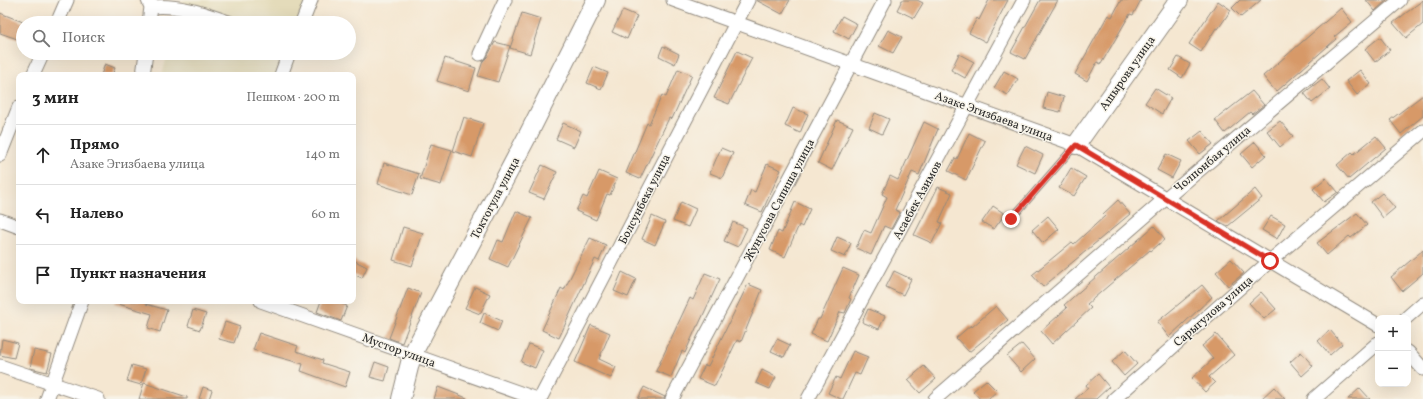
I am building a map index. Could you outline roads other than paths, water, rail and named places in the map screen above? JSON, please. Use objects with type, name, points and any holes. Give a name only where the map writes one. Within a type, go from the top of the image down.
[{"type":"street","points":[[60,16],[67,0]]},
{"type":"street","points":[[305,16],[311,0]]},
{"type":"street","points":[[480,54],[505,0]]},
{"type":"street","name":"Токтогула улица","points":[[401,399],[412,355],[529,133],[596,0]]},
{"type":"street","name":"Азаке Эгизбаева улица","points":[[673,0],[1076,145],[1375,323]]},
{"type":"street","name":"Болсунбека улица","points":[[540,399],[748,0]]},
{"type":"street","name":"Жунусова Сапиша улица","points":[[672,399],[885,0]]},
{"type":"street","name":"Асаебек Азимов","points":[[808,399],[1024,0]]},
{"type":"street","name":"Ашырова улица","points":[[1076,145],[1179,0]]},
{"type":"street","name":"Чолпонбая улица","points":[[935,399],[1165,199],[1400,0]]},
{"type":"street","points":[[149,16],[149,4],[202,13],[211,16]]},
{"type":"street","points":[[34,72],[40,60]]},
{"type":"street","points":[[143,72],[145,60]]},
{"type":"street","points":[[282,72],[287,60]]},
{"type":"street","points":[[0,155],[16,115]]},
{"type":"street","name":"Сарыгулова улица","points":[[1114,399],[1270,261],[1423,131]]},
{"type":"street","points":[[0,220],[16,226]]},
{"type":"street","points":[[1409,315],[1423,303]]},
{"type":"street","points":[[47,399],[81,304]]},
{"type":"street","name":"Мустор улица","points":[[269,304],[537,399]]},
{"type":"street","points":[[1314,399],[1375,346]]},
{"type":"street","points":[[1411,355],[1423,369]]},
{"type":"street","points":[[0,366],[98,399]]},
{"type":"lane","points":[[1011,219],[1076,145]]}]
